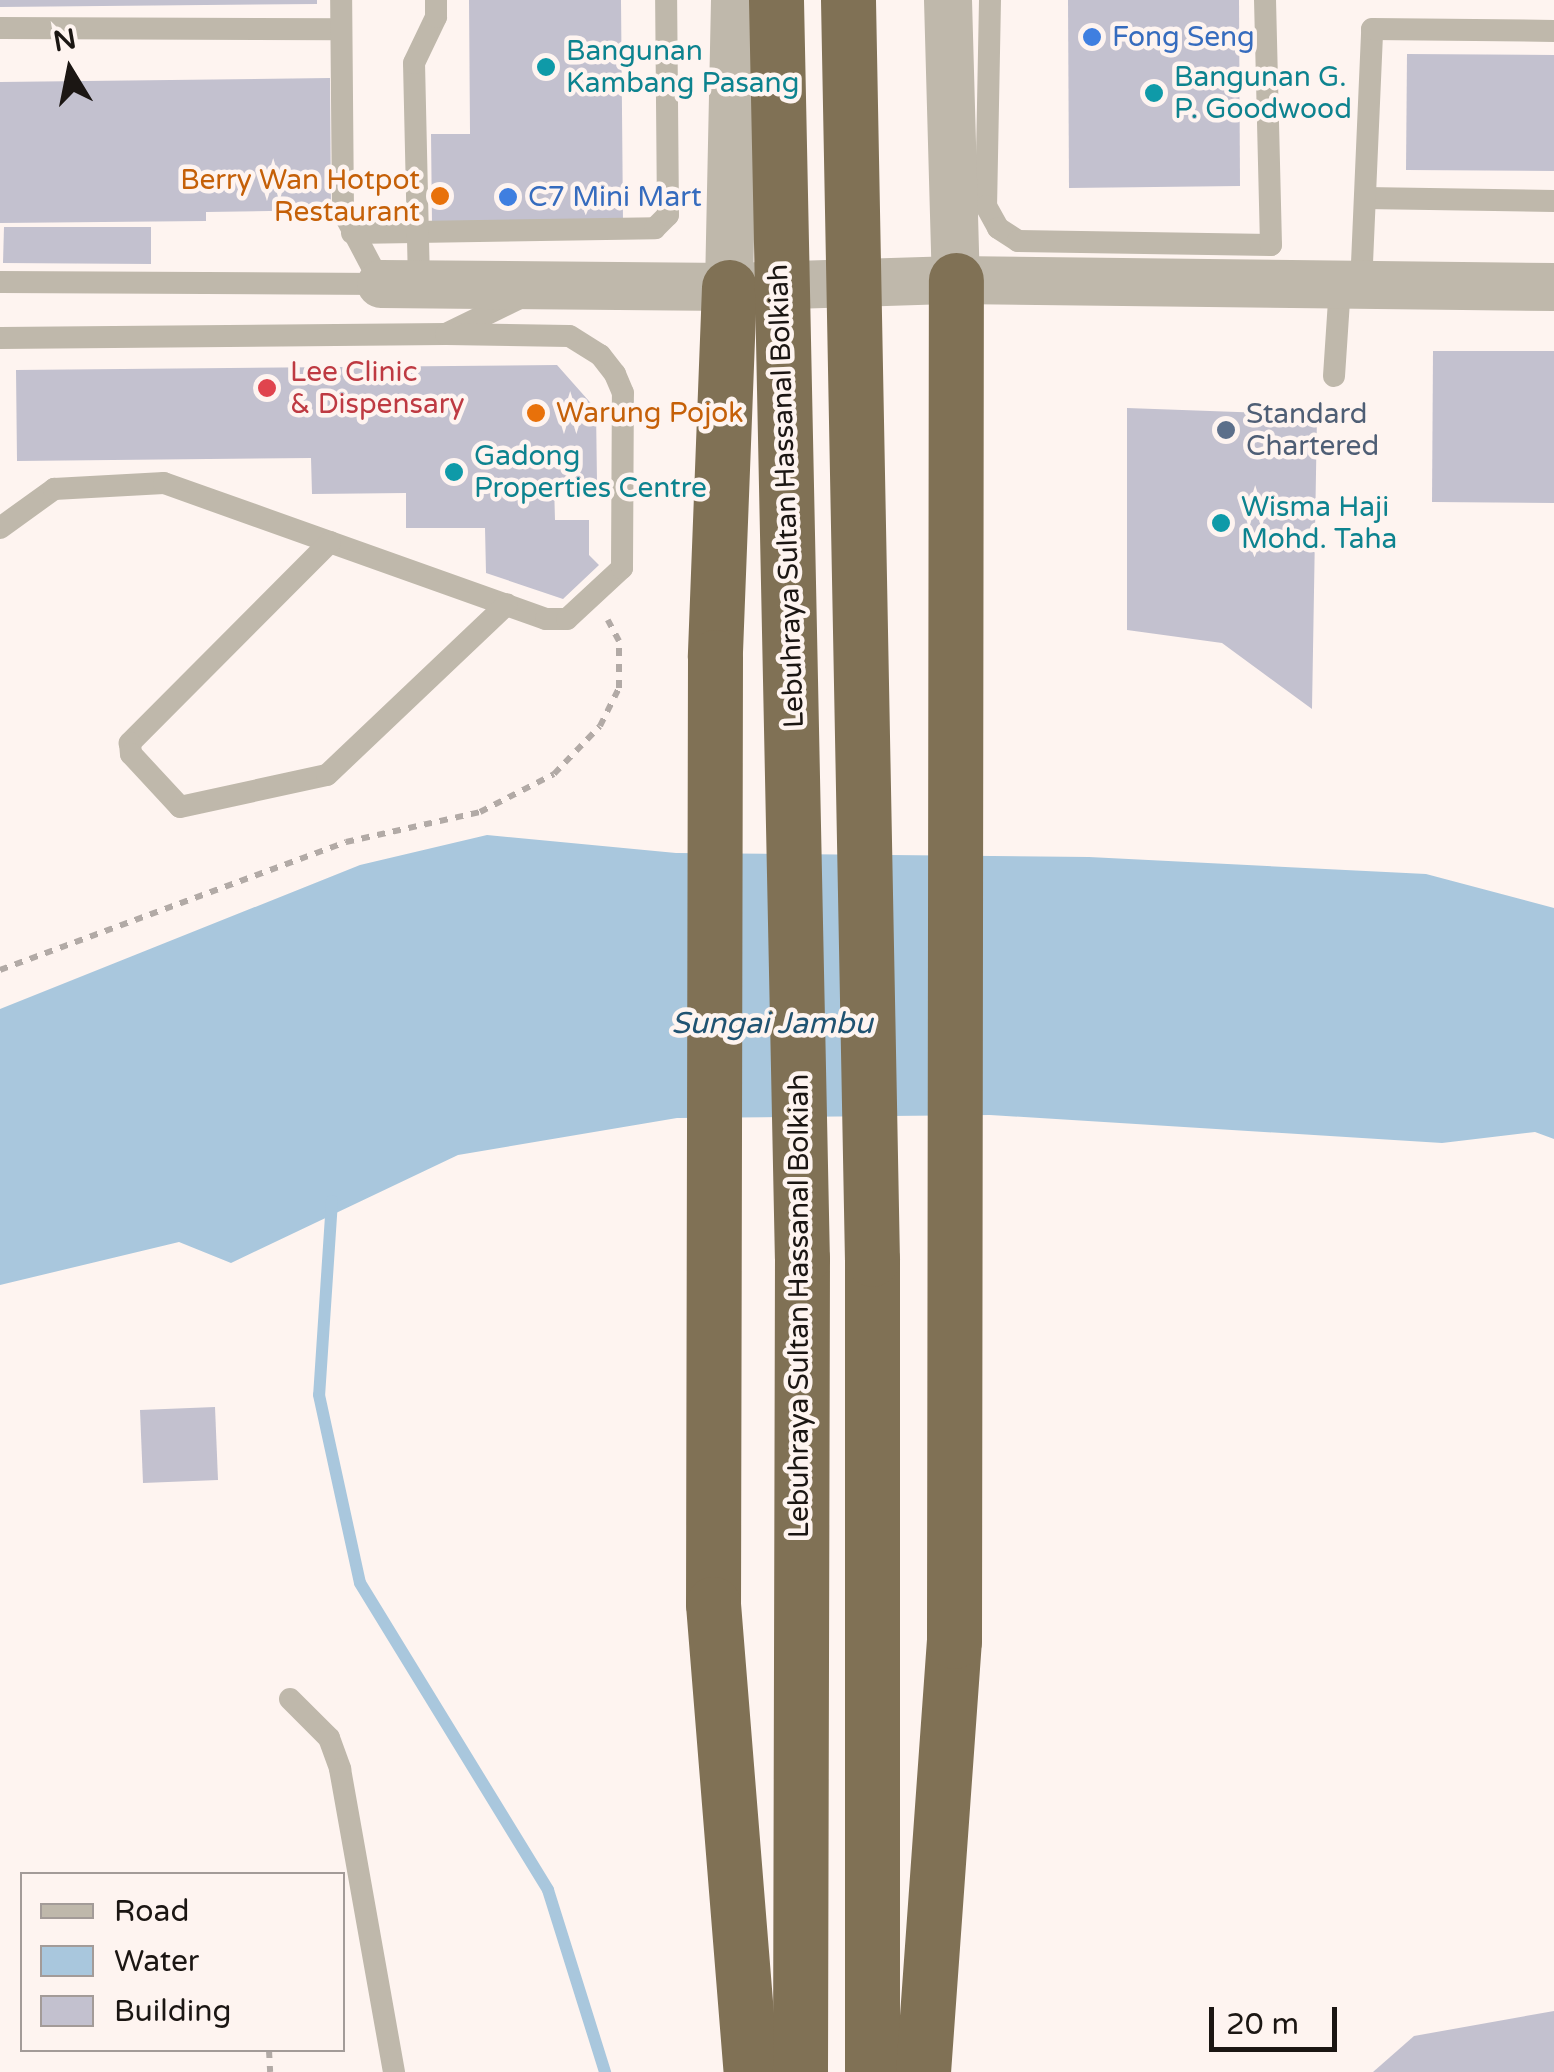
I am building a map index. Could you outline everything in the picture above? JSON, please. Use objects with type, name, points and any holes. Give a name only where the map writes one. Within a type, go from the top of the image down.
[{"type":"highway","name":"Lebuhraya Sultan Hassanal Bolkiah","points":[[776,0],[802,1258],[800,2072]]},
{"type":"highway","points":[[848,0],[872,1258],[872,2072]]},
{"type":"highway","points":[[923,2072],[954,1641],[956,280]]},
{"type":"highway","points":[[729,287],[715,657],[713,1604],[751,2072]]},
{"type":"street","points":[[729,287],[735,0]]},
{"type":"street","points":[[948,0],[956,280]]},
{"type":"street","points":[[400,284],[729,287],[956,280],[1554,287]]},
{"type":"lane","points":[[341,0],[344,212],[352,233],[400,284]]},
{"type":"lane","points":[[400,284],[417,232],[414,63],[436,17],[436,0]]},
{"type":"lane","points":[[352,233],[655,228],[668,214],[666,0]]},
{"type":"lane","points":[[990,0],[986,206],[998,228],[1018,241],[1272,246],[1266,0]]},
{"type":"lane","points":[[0,28],[341,29]]},
{"type":"lane","points":[[1334,376],[1365,198],[1372,29],[1554,30]]},
{"type":"lane","points":[[1365,198],[1554,201]]},
{"type":"lane","points":[[0,282],[400,284]]},
{"type":"lane","points":[[446,334],[545,285]]},
{"type":"lane","points":[[0,338],[568,336],[600,355],[623,392],[622,568],[567,619],[546,620],[164,482],[54,489],[3,522]]},
{"type":"lane","points":[[330,542],[130,743],[131,754],[180,807],[327,775],[507,604]]},
{"type":"lane","points":[[290,1699],[329,1738],[340,1769],[394,2072]]},
{"type":"path","points":[[0,970],[346,842],[480,812],[554,774],[600,726],[618,688],[620,640],[595,597]]},
{"type":"water","name":"Sungai Jambu","points":[[487,835],[676,853],[1089,857],[1426,874],[1554,908],[1554,1139],[1535,1132],[1442,1143],[990,1115],[677,1118],[458,1155],[231,1263],[179,1242],[0,1285],[0,1009],[360,865]]},
{"type":"building","points":[[0,0],[317,0],[317,4],[0,7]]},
{"type":"building","name":"Bangunan Kambang Pasang","points":[[469,0],[621,0],[623,222],[432,224],[431,134],[470,134]]},
{"type":"building","name":"Bangunan G. P. Goodwood","points":[[1068,0],[1239,0],[1240,186],[1069,188]]},
{"type":"building","points":[[1407,54],[1554,55],[1554,171],[1406,170]]},
{"type":"building","points":[[330,78],[331,210],[206,212],[206,221],[0,223],[0,82]]},
{"type":"building","points":[[4,227],[151,227],[151,264],[3,263]]},
{"type":"building","points":[[1433,351],[1554,351],[1554,503],[1432,502]]},
{"type":"building","name":"Gadong Properties Centre","points":[[557,365],[596,409],[597,482],[554,483],[555,520],[589,520],[589,555],[599,565],[563,599],[486,573],[485,528],[406,528],[406,493],[312,494],[311,458],[17,461],[16,370]]},
{"type":"building","name":"Wisma Haji Mohd. Taha","points":[[1127,408],[1317,415],[1312,709],[1222,643],[1127,630]]},
{"type":"building","points":[[215,1407],[218,1480],[143,1483],[140,1410]]},
{"type":"building","points":[[1554,2011],[1554,2072],[1373,2072],[1414,2036]]},
{"type":"waterway","points":[[332,1201],[319,1395],[360,1583],[548,1890],[605,2072]]},
{"type":"place","name":"Fong Seng","points":[[1092,37]]},
{"type":"place","name":"Bangunan Kambang Pasang","points":[[546,67]]},
{"type":"place","name":"Bangunan G. P. Goodwood","points":[[1154,93]]},
{"type":"place","name":"Berry Wan Hotpot Restaurant","points":[[440,196]]},
{"type":"place","name":"C7 Mini Mart","points":[[508,197]]},
{"type":"place","name":"Lee Clinic & Dispensary","points":[[267,388]]},
{"type":"place","name":"Warung Pojok","points":[[536,413]]},
{"type":"place","name":"Standard Chartered","points":[[1226,430]]},
{"type":"place","name":"Gadong Properties Centre","points":[[454,472]]},
{"type":"place","name":"Wisma Haji Mohd. Taha","points":[[1221,523]]}]
